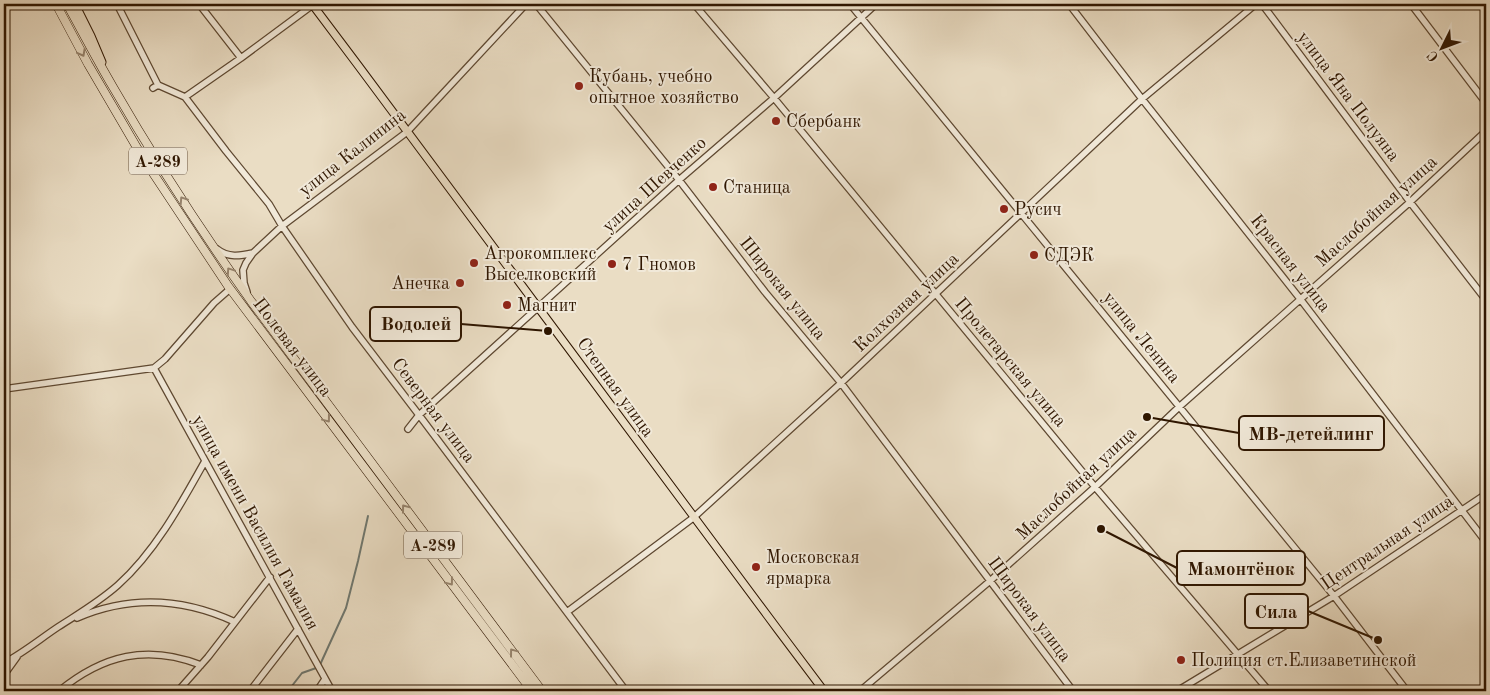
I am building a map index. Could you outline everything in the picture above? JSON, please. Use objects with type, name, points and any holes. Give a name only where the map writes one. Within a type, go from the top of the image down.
[{"type":"highway","name":"Полевая улица","points":[[56,4],[88,64],[143,158],[230,289],[532,691]]},
{"type":"highway","name":"Полевая улица","points":[[67,4],[142,136],[250,301],[542,691]]},
{"type":"main road","points":[[74,4],[91,36],[108,78]]},
{"type":"main road","name":"Степная улица","points":[[313,4],[539,307],[693,518],[824,691]]},
{"type":"street","points":[[117,4],[155,86],[185,97],[313,4]]},
{"type":"street","points":[[198,4],[241,58]]},
{"type":"street","name":"улица Калинина","points":[[253,253],[282,226],[407,132],[526,4]]},
{"type":"street","name":"Широкая улица","points":[[536,4],[679,180],[765,292],[841,383],[1074,691]]},
{"type":"street","name":"Пролетарская улица","points":[[694,4],[774,98],[1095,487],[1269,691]]},
{"type":"street","name":"улица Ленина","points":[[850,4],[1334,596],[1407,691]]},
{"type":"street","name":"улица Шевченко","points":[[408,429],[419,415],[679,180],[774,98],[876,4]]},
{"type":"street","name":"Красная улица","points":[[1069,4],[1301,300],[1486,542]]},
{"type":"street","name":"Колхозная улица","points":[[567,612],[693,518],[841,383],[1142,99],[1256,4]]},
{"type":"street","name":"улица Яна Полуяна","points":[[1262,4],[1486,300]]},
{"type":"street","points":[[1411,4],[1486,103]]},
{"type":"street","name":"Северная улица","points":[[185,97],[269,204],[282,226],[352,327],[626,691]]},
{"type":"street","name":"Маслобойная улица","points":[[860,691],[990,581],[1095,487],[1179,407],[1301,300],[1486,131]]},
{"type":"street","name":"А-289","points":[[209,241],[219,251],[228,255],[235,256],[253,253]]},
{"type":"street","name":"А-289","points":[[250,301],[244,283],[243,270],[253,253]]},
{"type":"street","points":[[4,389],[154,368],[165,359],[214,302],[230,289]]},
{"type":"street","name":"улица имени Василия Гамалия","points":[[154,368],[332,691]]},
{"type":"street","points":[[4,663],[83,612],[110,592],[126,577],[164,531],[205,460]]},
{"type":"street","name":"Центральная улица","points":[[1177,691],[1334,596],[1486,494]]},
{"type":"street","points":[[178,691],[201,665],[270,576]]},
{"type":"street","points":[[58,627],[101,610],[140,602],[180,604],[235,622]]},
{"type":"street","points":[[250,691],[298,629]]},
{"type":"street","points":[[59,691],[78,676],[93,668],[108,661],[122,658],[154,654],[178,657],[201,665]]},
{"type":"street","points":[[4,675],[18,655]]},
{"type":"street","points":[[317,691],[325,679]]},
{"type":"waterway","points":[[288,691],[302,673],[319,667],[346,608],[368,516]]},
{"type":"place","name":"Кубань, учебно опытное хозяйство","points":[[579,86]]},
{"type":"place","name":"Сбербанк","points":[[776,121]]},
{"type":"place","name":"Станица","points":[[713,187]]},
{"type":"place","name":"Русич","points":[[1004,209]]},
{"type":"place","name":"СДЭК","points":[[1034,255]]},
{"type":"place","name":"Агрокомплекс Выселковский","points":[[474,263]]},
{"type":"place","name":"7 Гномов","points":[[612,264]]},
{"type":"place","name":"Анечка","points":[[460,283]]},
{"type":"place","name":"Магнит","points":[[507,305]]},
{"type":"place","name":"Водолей","points":[[548,331]]},
{"type":"place","name":"MB-детейлинг","points":[[1147,417]]},
{"type":"place","name":"Мамонтёнок","points":[[1101,529]]},
{"type":"place","name":"Московская ярмарка","points":[[756,567]]},
{"type":"place","name":"Сила","points":[[1378,640]]},
{"type":"place","name":"Полиция ст.Елизаветинской","points":[[1181,660]]}]
